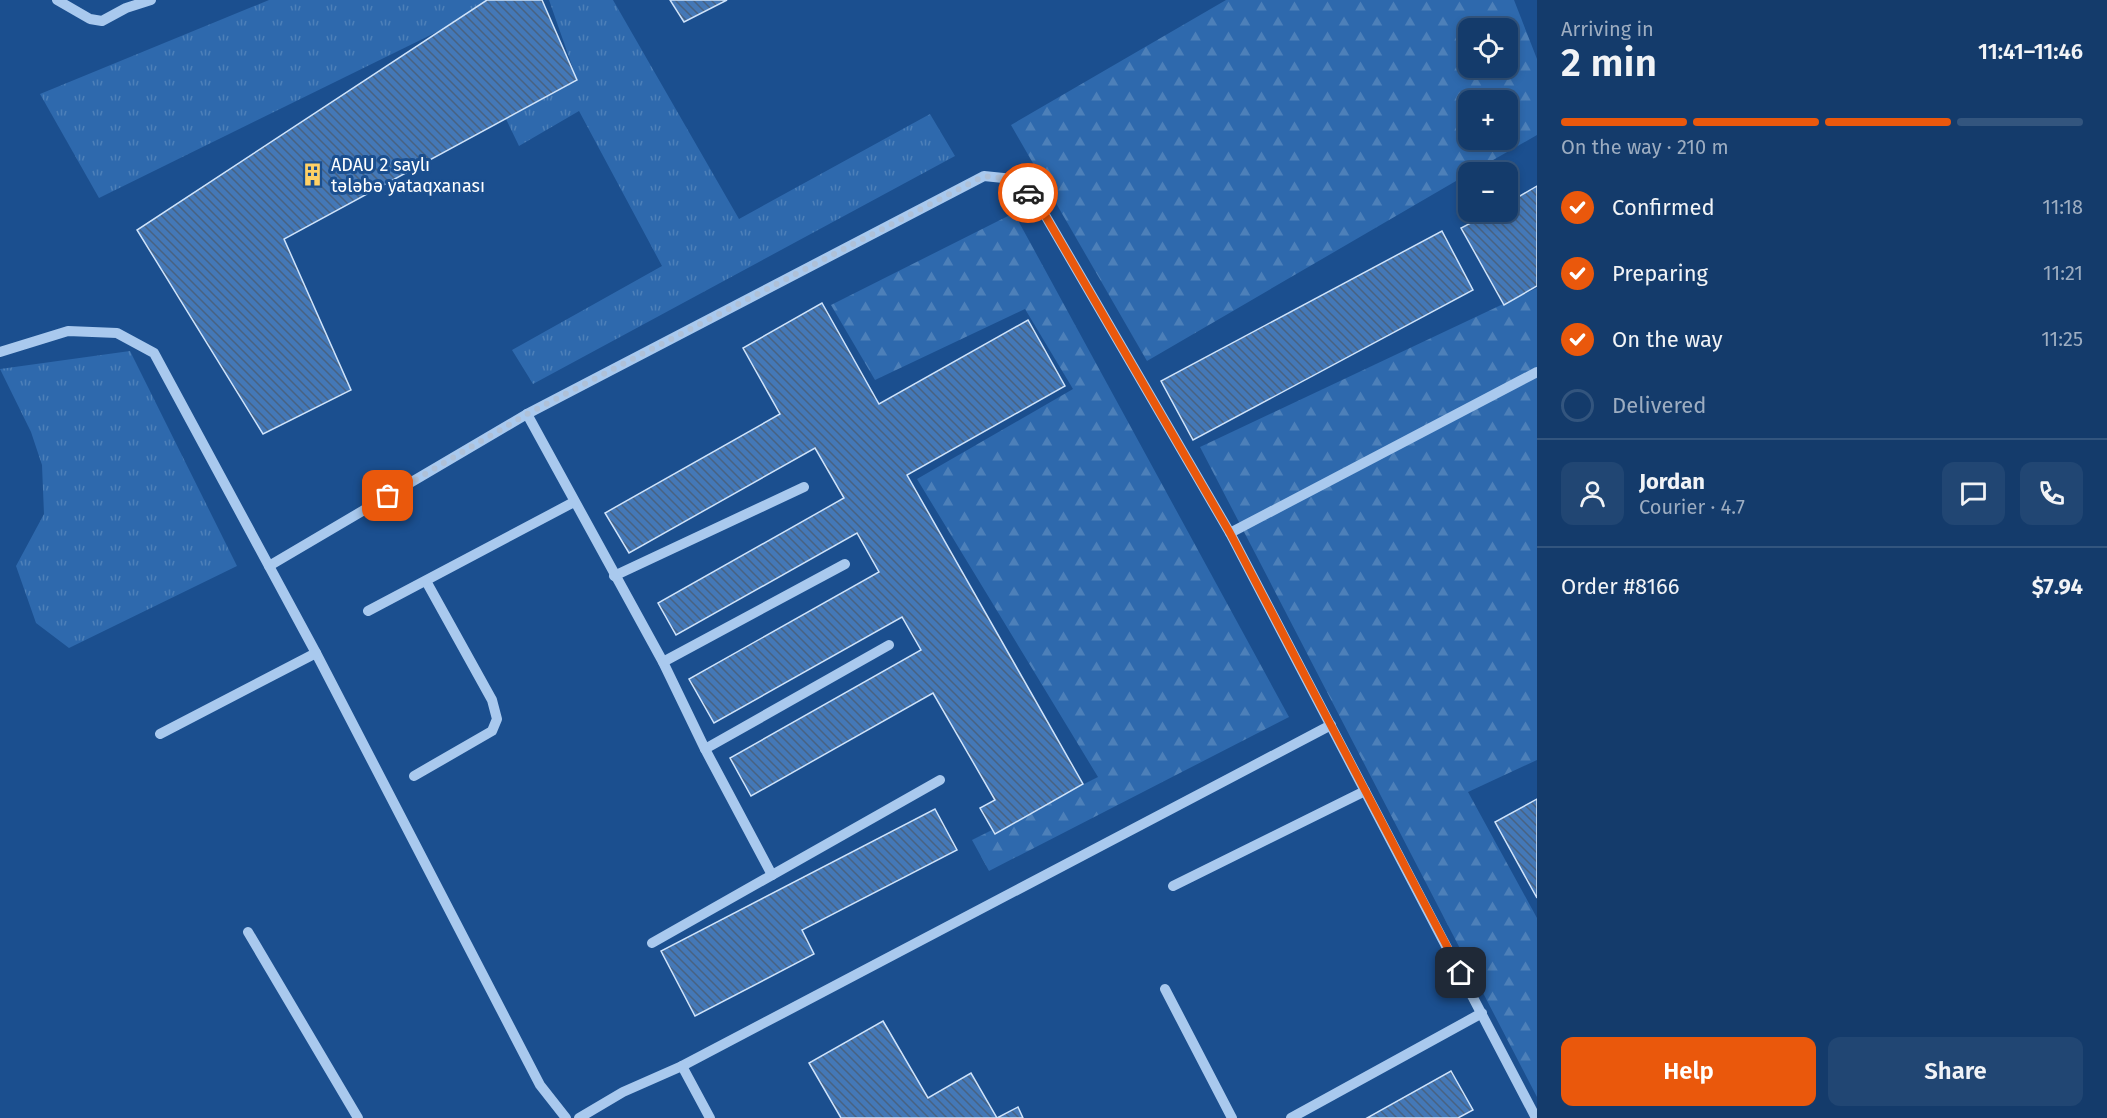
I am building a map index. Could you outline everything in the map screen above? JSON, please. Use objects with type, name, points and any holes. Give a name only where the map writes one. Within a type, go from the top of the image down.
[{"type":"street","points":[[57,0],[90,20],[102,21],[126,8],[151,0]]},
{"type":"street","points":[[269,566],[527,414],[984,176],[1013,179],[1038,203],[1230,533],[1536,1118]]},
{"type":"street","points":[[0,352],[68,331],[117,333],[154,352],[316,653],[540,1085],[566,1118]]},
{"type":"street","points":[[1230,533],[1537,372]]},
{"type":"street","points":[[527,414],[663,662],[705,749],[772,875]]},
{"type":"street","points":[[614,576],[804,487]]},
{"type":"street","points":[[368,611],[574,502]]},
{"type":"street","points":[[663,662],[845,564]]},
{"type":"street","points":[[414,776],[492,732],[497,719],[492,700],[426,581]]},
{"type":"street","points":[[705,749],[889,645]]},
{"type":"street","points":[[160,734],[316,653]]},
{"type":"street","points":[[579,1118],[623,1092],[682,1066],[1331,725]]},
{"type":"street","points":[[652,943],[940,780]]},
{"type":"street","points":[[1173,886],[1365,791]]},
{"type":"street","points":[[248,932],[358,1118]]},
{"type":"street","points":[[1165,989],[1232,1118]]},
{"type":"street","points":[[1292,1118],[1482,1013]]},
{"type":"street","points":[[682,1066],[710,1118]]},
{"type":"green space","points":[[269,0],[502,0],[99,198],[40,94]]},
{"type":"green space","points":[[549,0],[613,0],[739,219],[930,114],[955,156],[533,384],[512,350],[662,266],[579,111],[519,146],[506,119],[577,80]]},
{"type":"green space","points":[[1226,0],[1514,0],[1537,59],[1537,135],[1518,146],[1518,90],[1458,90],[1458,150],[1511,150],[1490,162],[1458,162],[1458,180],[1147,361],[1011,125]]},
{"type":"green space","points":[[1014,213],[1289,717],[989,871],[972,840],[1098,777],[917,479],[1073,389],[1025,309],[875,380],[831,305]]},
{"type":"green space","points":[[1537,288],[1537,760],[1468,792],[1537,918],[1537,1097],[1200,447]]},
{"type":"green space","points":[[130,351],[237,566],[69,648],[36,623],[16,566],[44,514],[42,465],[31,432],[0,369]]},
{"type":"building","name":"ADAU 2 saylı tələbə yataqxanası","points":[[487,0],[542,0],[577,80],[284,239],[351,390],[263,434],[137,230]]},
{"type":"building","points":[[670,0],[727,0],[684,22]]},
{"type":"building","points":[[1537,186],[1537,286],[1504,305],[1461,228],[1473,222],[1518,222],[1518,197]]},
{"type":"building","points":[[1442,231],[1473,290],[1193,440],[1161,381]]},
{"type":"building","points":[[822,303],[879,404],[1028,320],[1065,386],[907,475],[1083,784],[995,834],[980,808],[995,800],[933,693],[751,796],[730,758],[921,650],[902,617],[714,723],[689,679],[879,572],[857,533],[676,635],[658,603],[844,498],[815,448],[629,553],[605,513],[780,414],[743,348]]},
{"type":"building","points":[[1537,799],[1537,898],[1495,822]]},
{"type":"building","points":[[935,809],[957,850],[802,930],[814,954],[695,1016],[661,951]]},
{"type":"building","points":[[883,1021],[928,1098],[971,1073],[997,1118],[841,1118],[809,1063]]},
{"type":"building","points":[[1451,1071],[1473,1110],[1458,1118],[1367,1118]]},
{"type":"building","points":[[1018,1107],[1023,1118],[997,1118]]},
{"type":"way so far","points":[[388,496],[527,414],[984,176],[1013,179],[1028,193]]},
{"type":"place","name":"ADAU 2 saylı tələbə yataqxanası","points":[[313,175]]},
{"type":"route","points":[[1028,193],[1038,203],[1230,533],[1461,973]]}]
